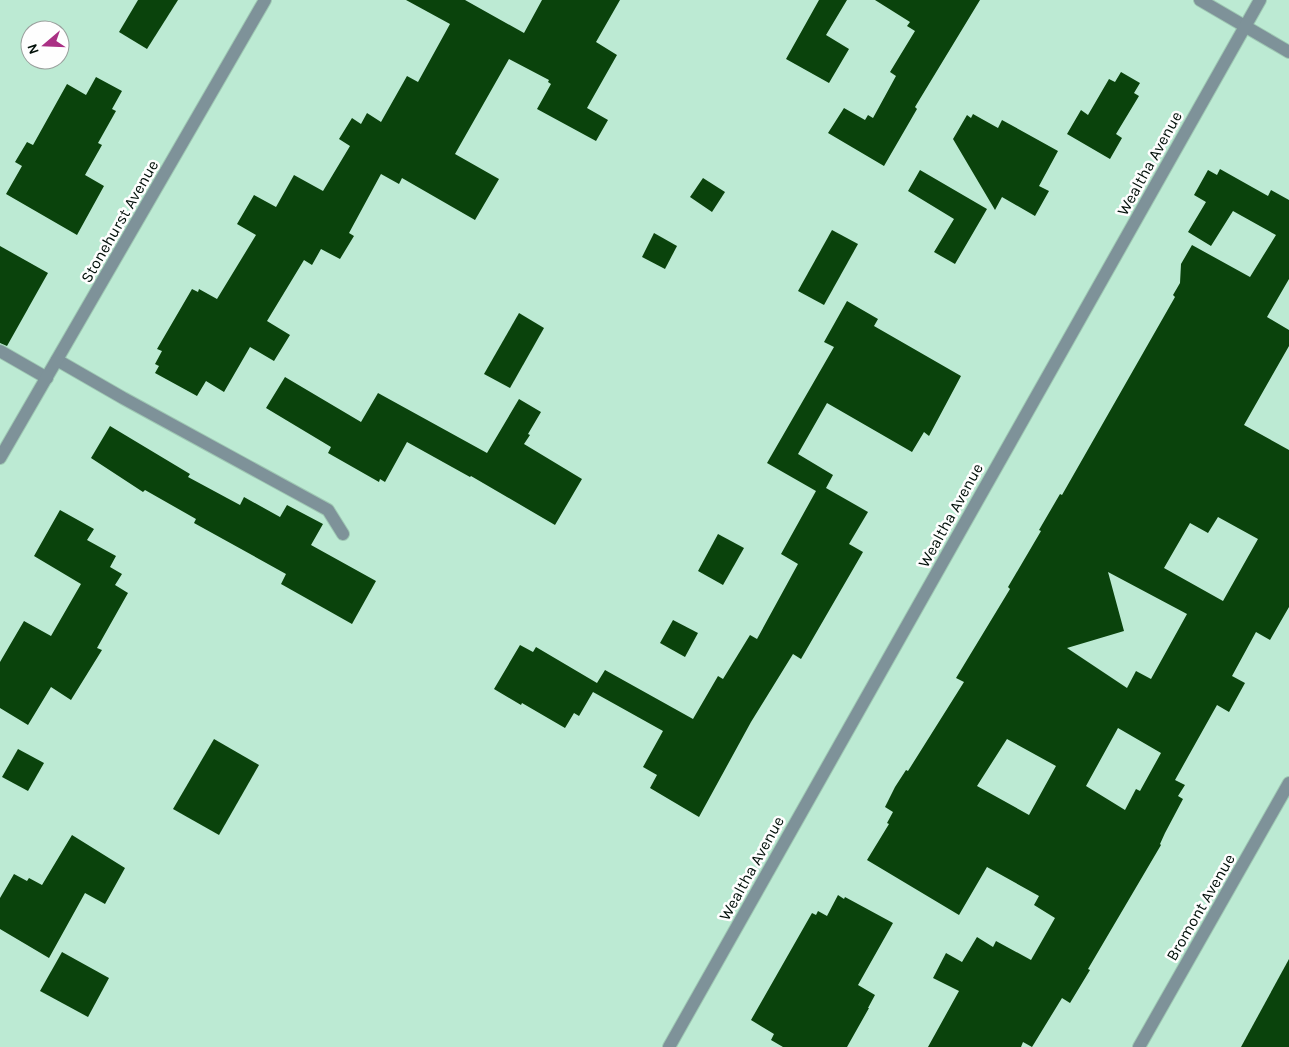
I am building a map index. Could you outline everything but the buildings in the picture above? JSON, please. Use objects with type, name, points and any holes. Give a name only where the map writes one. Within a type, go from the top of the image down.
[{"type":"street","name":"Stonehurst Avenue","points":[[0,458],[265,0]]},
{"type":"street","points":[[1200,0],[1289,52]]},
{"type":"street","name":"Wealtha Avenue","points":[[669,1047],[1260,0]]},
{"type":"street","points":[[0,351],[47,378]]},
{"type":"street","points":[[57,360],[328,510],[343,534]]},
{"type":"street","name":"Bromont Avenue","points":[[1139,1047],[1289,783]]}]
